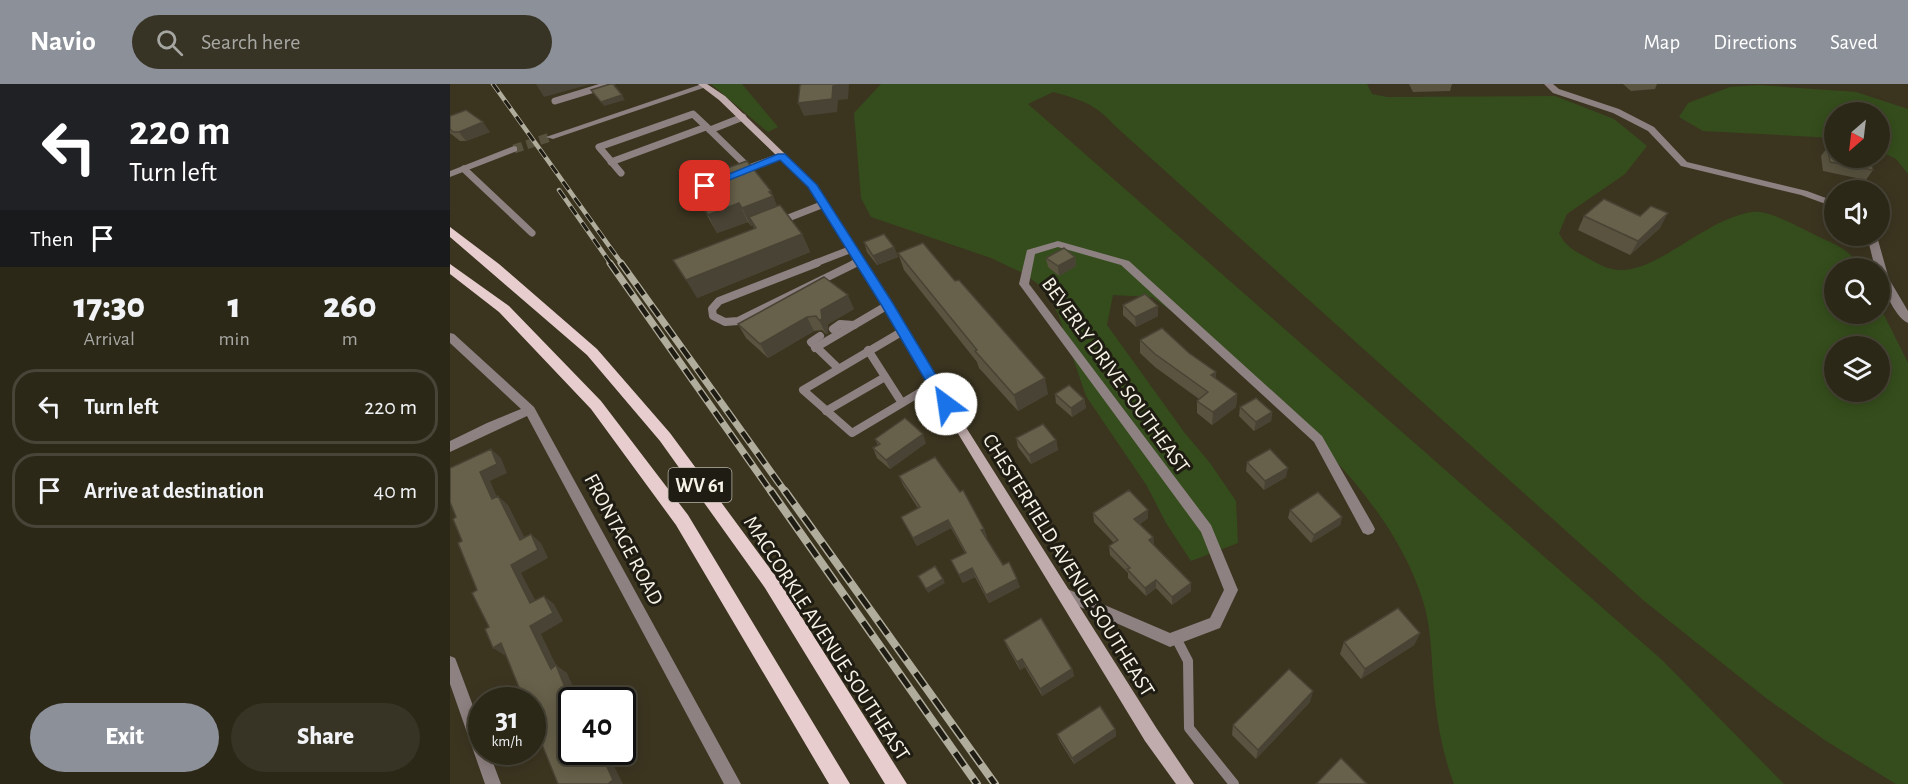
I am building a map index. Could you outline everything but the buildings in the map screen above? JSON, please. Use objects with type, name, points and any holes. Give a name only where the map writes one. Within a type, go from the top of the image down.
[{"type":"main road","name":"MACCORKLE AVENUE SOUTHEAST","points":[[450,231],[592,352],[665,437],[771,583],[897,784]]},
{"type":"main road","name":"WV 61","points":[[450,268],[504,309],[596,405],[682,520],[840,784]]},
{"type":"street","points":[[1548,84],[1556,91],[1616,111],[1644,125],[1665,141],[1684,164],[1804,193],[1824,200]]},
{"type":"street","points":[[550,137],[703,85]]},
{"type":"street","name":"CHESTERFIELD AVENUE SOUTHEAST","points":[[703,85],[743,117],[812,185],[1151,735],[1186,784]]},
{"type":"street","points":[[450,174],[514,149]]},
{"type":"street","name":"BEVERLY DRIVE SOUTHEAST","points":[[1176,638],[1215,623],[1231,590],[1206,529],[1024,285],[1030,252],[1058,244],[1125,263],[1318,439],[1368,529]]},
{"type":"street","points":[[1876,246],[1881,272],[1892,297],[1908,319]]},
{"type":"street","name":"FRONTAGE ROAD","points":[[450,337],[530,410],[732,784]]},
{"type":"street","points":[[450,447],[491,426],[530,410]]},
{"type":"street","points":[[1065,594],[1170,640],[1176,638]]},
{"type":"street","points":[[450,663],[493,784]]},
{"type":"lane","points":[[555,101],[611,84]]},
{"type":"lane","points":[[621,173],[599,147],[693,114],[749,168]]},
{"type":"lane","points":[[611,162],[743,117]]},
{"type":"lane","points":[[738,173],[782,156]]},
{"type":"lane","points":[[464,169],[532,233]]},
{"type":"lane","points":[[684,195],[705,186]]},
{"type":"lane","points":[[772,224],[824,204]]},
{"type":"lane","points":[[852,249],[719,301],[712,309],[713,316],[718,321],[728,323],[738,321],[859,261]]},
{"type":"lane","points":[[815,348],[888,305]]},
{"type":"lane","points":[[833,329],[840,324],[854,325]]},
{"type":"lane","points":[[903,331],[803,390],[852,433],[934,384]]},
{"type":"lane","points":[[820,336],[811,342],[838,368]]},
{"type":"lane","points":[[868,350],[902,403]]},
{"type":"lane","points":[[826,411],[885,377]]},
{"type":"lane","points":[[1176,638],[1188,661],[1189,728],[1234,784]]},
{"type":"green space","points":[[711,84],[742,84],[778,127],[768,132]]},
{"type":"green space","points":[[881,84],[1367,84],[1372,94],[1387,97],[1555,96],[1614,119],[1647,146],[1625,174],[1567,214],[1559,233],[1570,247],[1594,262],[1616,270],[1635,268],[1667,254],[1719,223],[1736,216],[1760,212],[1775,216],[1824,239],[1824,246],[1840,247],[1853,258],[1824,258],[1824,324],[1888,324],[1908,363],[1908,784],[1896,784],[1826,741],[1766,698],[1643,600],[1101,112],[1079,100],[1053,92],[1028,104],[1662,660],[1784,784],[1454,784],[1444,753],[1438,721],[1430,638],[1423,601],[1405,558],[1381,518],[1320,444],[1177,315],[1152,297],[1113,295],[1107,325],[1236,501],[1238,543],[1191,561],[1166,523],[1147,486],[1086,396],[1058,314],[1046,290],[1023,273],[991,258],[871,217],[861,198],[854,113]]},
{"type":"green space","points":[[1758,85],[1856,92],[1887,102],[1824,102],[1824,137],[1703,131],[1679,117],[1688,103],[1730,87]]},
{"type":"green space","points":[[1890,103],[1908,109],[1908,174],[1896,159],[1890,156]]},
{"type":"tunnel","points":[[514,149],[550,137]]},
{"type":"railway","points":[[493,84],[622,264]]},
{"type":"railway","points":[[559,190],[611,264]]},
{"type":"railway","points":[[610,263],[772,493]]},
{"type":"railway","points":[[621,263],[786,493]]},
{"type":"railway","points":[[771,491],[977,784]]},
{"type":"railway","points":[[785,491],[995,784]]},
{"type":"route","points":[[705,186],[782,156],[812,185],[888,305],[946,404]]}]
